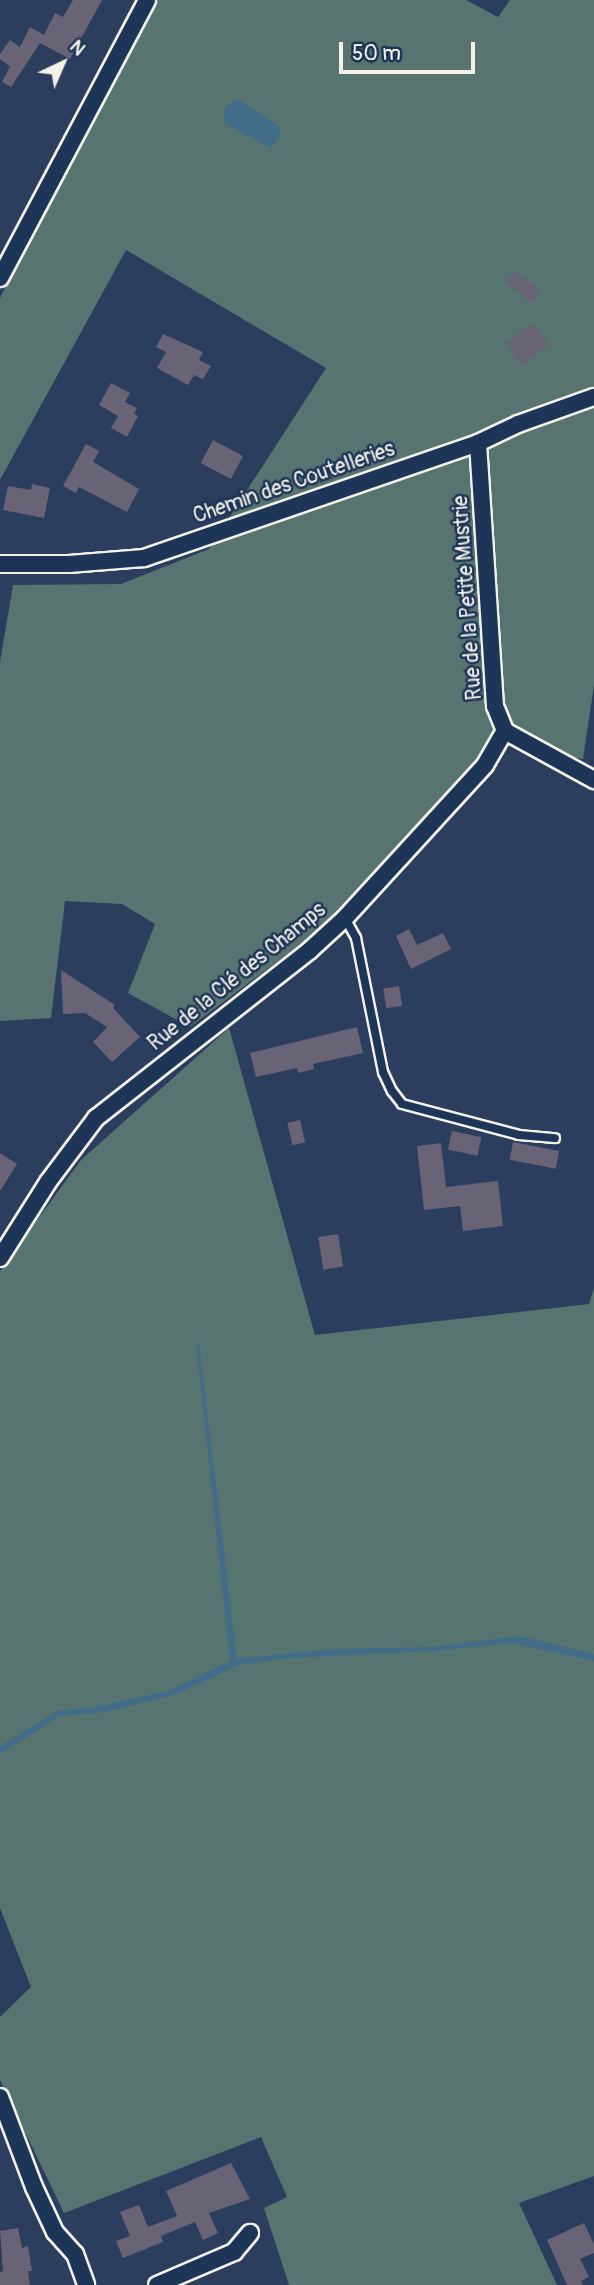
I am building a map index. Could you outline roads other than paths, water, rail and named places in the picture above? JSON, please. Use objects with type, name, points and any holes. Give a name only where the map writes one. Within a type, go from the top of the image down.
[{"type":"street","points":[[0,278],[147,0]]},
{"type":"street","name":"Chemin des Coutelleries","points":[[0,564],[69,564],[144,558],[478,443],[518,424],[594,397]]},
{"type":"street","name":"Rue de la Petite Mustrie","points":[[478,443],[495,705],[505,731]]},
{"type":"street","points":[[505,731],[594,780]]},
{"type":"street","name":"Rue de la Clé des Champs","points":[[0,1258],[48,1182],[96,1118],[167,1059],[309,951],[345,918],[485,765],[505,731]]},
{"type":"street","points":[[0,2097],[34,2187],[55,2232],[75,2253],[86,2285]]},
{"type":"street","points":[[157,2285],[234,2252],[250,2233]]},
{"type":"lane","points":[[345,918],[356,939],[383,1072],[402,1104],[519,1135],[555,1138]]},
{"type":"water","points":[[237,98],[279,126],[281,135],[271,148],[224,123],[225,108]]},
{"type":"water","points":[[196,1343],[199,1343],[237,1659],[329,1649],[433,1647],[519,1636],[594,1654],[594,1661],[511,1643],[434,1651],[290,1658],[239,1665],[177,1694],[105,1712],[60,1716],[0,1754],[0,1746],[57,1711],[95,1707],[168,1691],[230,1661]]}]
